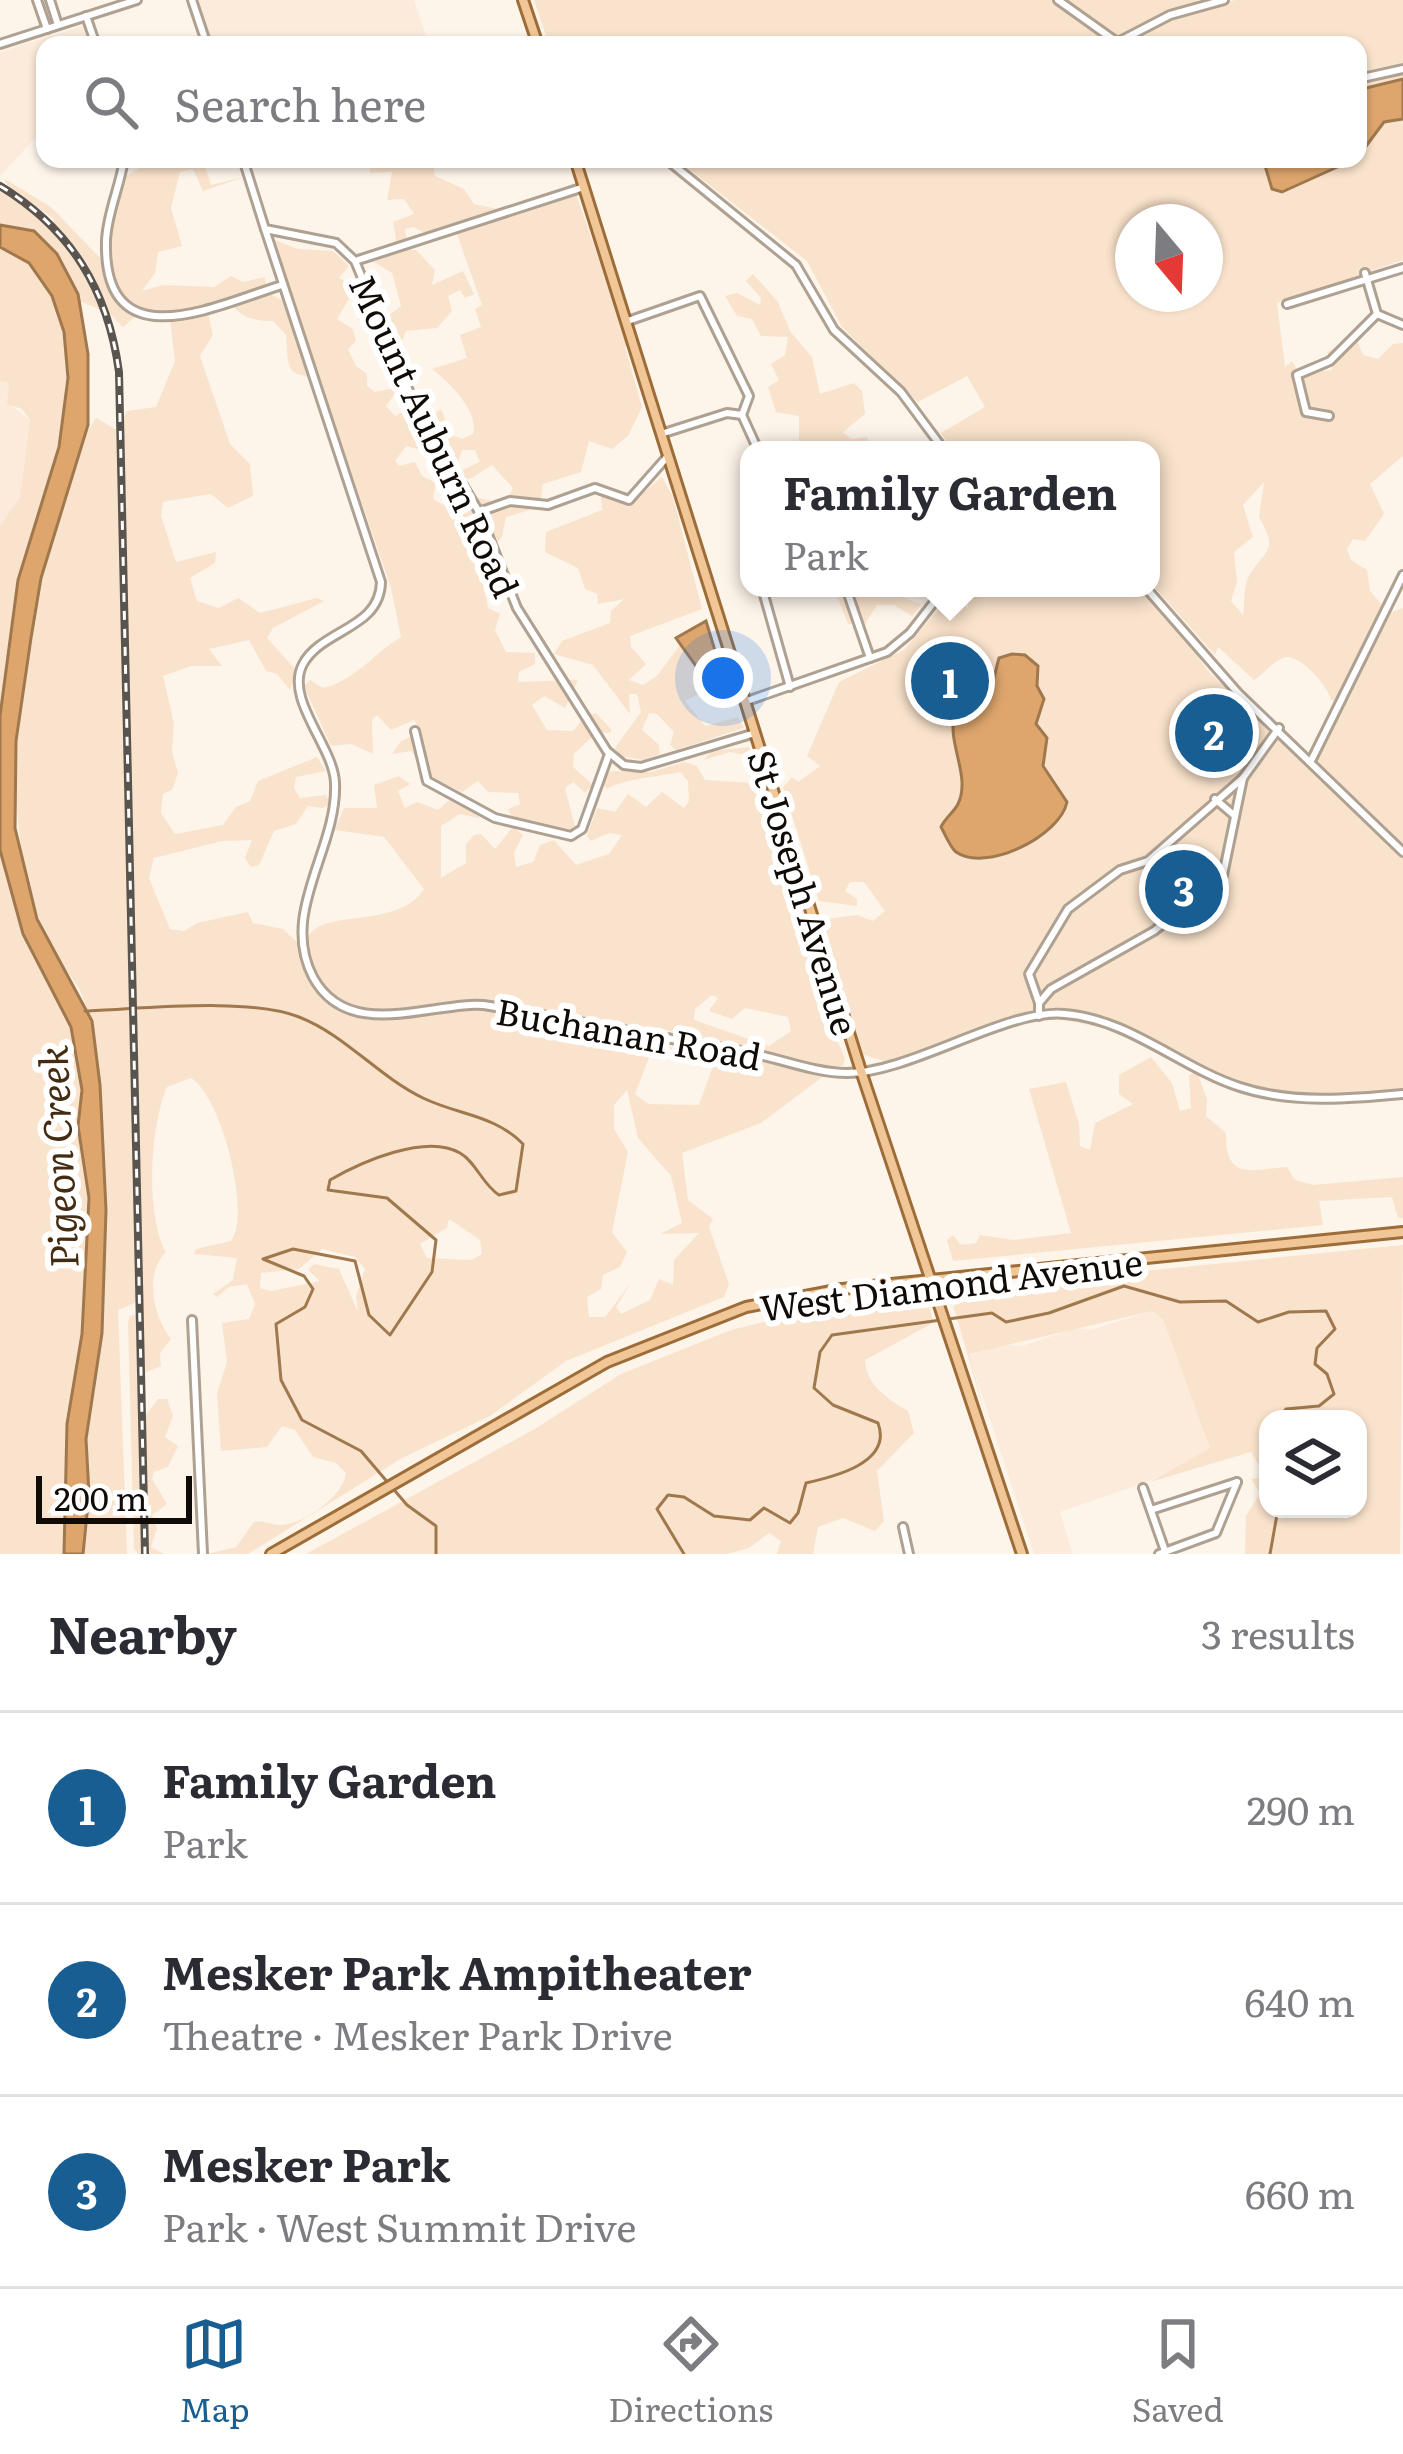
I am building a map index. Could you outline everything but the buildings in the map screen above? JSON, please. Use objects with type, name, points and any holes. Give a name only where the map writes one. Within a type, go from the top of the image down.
[{"type":"main road","points":[[523,0],[535,36]]},
{"type":"main road","name":"St Joseph Avenue","points":[[578,168],[861,1071],[1022,1554]]},
{"type":"main road","name":"West Diamond Avenue","points":[[271,1554],[607,1362],[687,1327],[782,1299],[1403,1232]]},
{"type":"street","points":[[37,0],[47,29]]},
{"type":"street","points":[[50,0],[58,26]]},
{"type":"street","points":[[0,44],[137,0]]},
{"type":"street","points":[[192,0],[204,36]]},
{"type":"street","points":[[1058,0],[1109,36]]},
{"type":"street","points":[[1134,36],[1169,15],[1225,0]]},
{"type":"street","points":[[86,16],[93,36]]},
{"type":"street","points":[[1367,77],[1403,69]]},
{"type":"street","points":[[122,168],[106,251],[116,286],[132,308],[149,317],[176,319],[282,285]]},
{"type":"street","points":[[246,168],[266,229]]},
{"type":"street","points":[[677,168],[796,265],[834,330],[908,400],[938,441]]},
{"type":"street","points":[[355,261],[584,187]]},
{"type":"street","name":"Buchanan Road","points":[[266,229],[381,582],[372,610],[314,652],[300,672],[301,693],[332,760],[335,785],[303,918],[304,950],[318,985],[345,1004],[376,1015],[414,1016],[482,1005],[550,1020],[622,1026],[844,1073],[1039,1016],[1073,1015],[1252,1090],[1323,1098],[1403,1094]]},
{"type":"street","name":"Mount Auburn Road","points":[[266,229],[336,243],[355,261],[414,403],[479,512],[517,608],[585,724],[609,754]]},
{"type":"street","points":[[1287,304],[1403,268]]},
{"type":"street","points":[[1366,276],[1377,314]]},
{"type":"street","points":[[628,321],[700,296],[748,404],[742,415]]},
{"type":"street","points":[[1377,314],[1403,325]]},
{"type":"street","points":[[1329,416],[1306,412],[1296,379],[1303,369],[1330,361],[1377,314]]},
{"type":"street","points":[[664,433],[727,412],[742,415]]},
{"type":"street","points":[[742,415],[754,441]]},
{"type":"street","points":[[479,512],[510,501],[548,505],[590,489],[628,500],[671,455]]},
{"type":"street","points":[[1312,759],[1403,575]]},
{"type":"street","points":[[765,597],[790,687]]},
{"type":"street","points":[[849,597],[870,659]]},
{"type":"street","points":[[747,700],[870,659],[899,644],[938,597]]},
{"type":"street","points":[[1154,597],[1238,693],[1403,851]]},
{"type":"street","points":[[1039,1016],[1029,974],[1060,918],[1106,880],[1162,851],[1214,799],[1243,778],[1279,728]]},
{"type":"street","points":[[415,731],[428,781],[491,816],[572,836],[587,817],[609,754],[624,765],[641,767],[756,732]]},
{"type":"street","points":[[1039,1003],[1051,989],[1154,931],[1223,875],[1243,778]]},
{"type":"street","points":[[1214,799],[1235,816]]},
{"type":"street","points":[[192,1320],[203,1554]]},
{"type":"street","points":[[1143,1488],[1163,1553],[1214,1534],[1237,1482],[1151,1510]]},
{"type":"street","points":[[903,1527],[910,1554]]},
{"type":"shaded area","points":[[198,0],[414,0],[426,36],[209,36]]},
{"type":"shaded area","points":[[534,0],[1198,0],[1202,10],[1235,0],[1403,0],[1403,260],[1277,303],[1285,367],[1292,361],[1299,373],[1331,370],[1334,364],[1327,352],[1357,340],[1363,355],[1378,359],[1393,344],[1403,343],[1403,456],[1370,484],[1384,514],[1365,541],[1353,539],[1347,549],[1351,560],[1367,570],[1370,591],[1384,607],[1339,701],[1331,700],[1308,668],[1288,657],[1254,680],[1218,647],[1215,655],[1160,593],[1160,441],[947,441],[941,433],[985,407],[967,376],[918,402],[842,327],[807,261],[688,168],[1367,168],[1367,36],[546,36]],"holes":[[[1264,482],[1259,517],[1269,544],[1247,580],[1243,615],[1231,601],[1237,582],[1234,552],[1253,537],[1243,505]]]},
{"type":"shaded area","points":[[83,26],[86,36],[51,36]]},
{"type":"shaded area","points":[[36,41],[36,137],[0,176],[0,52]]},
{"type":"shaded area","points":[[1403,79],[1403,119],[1384,122],[1367,145],[1367,88]]},
{"type":"shaded area","points":[[140,168],[206,168],[211,185],[244,177],[203,191],[193,169],[180,172],[171,208],[182,246],[158,252],[155,273],[142,291],[163,285],[214,287],[231,276],[243,282],[265,277],[266,292],[293,305],[275,240],[298,249],[333,251],[349,266],[339,278],[356,287],[337,319],[353,329],[356,341],[348,349],[356,366],[367,374],[367,386],[375,392],[400,387],[386,406],[395,416],[408,410],[423,423],[441,409],[451,435],[462,439],[473,434],[472,416],[432,369],[467,358],[460,335],[481,327],[475,309],[482,305],[457,234],[480,225],[426,234],[414,227],[405,229],[408,250],[416,250],[435,270],[432,285],[463,271],[474,294],[465,298],[460,290],[448,296],[452,311],[437,328],[406,331],[400,346],[405,367],[377,320],[357,320],[378,304],[387,317],[401,306],[392,273],[374,262],[389,255],[396,239],[393,222],[414,214],[404,199],[387,200],[392,172],[370,173],[370,168],[434,168],[435,176],[464,189],[474,204],[497,209],[489,223],[576,194],[629,345],[625,347],[642,407],[628,436],[612,449],[589,441],[581,472],[543,484],[540,507],[506,517],[502,537],[479,561],[488,608],[500,614],[495,630],[506,652],[535,653],[535,664],[519,672],[518,682],[578,680],[565,708],[544,696],[532,705],[547,730],[573,731],[585,716],[596,713],[611,729],[611,733],[597,732],[574,754],[573,767],[593,785],[585,793],[573,782],[565,788],[575,826],[567,833],[512,817],[508,809],[520,804],[518,793],[488,792],[478,781],[462,792],[433,778],[411,751],[392,754],[401,741],[421,732],[414,720],[391,730],[377,715],[372,720],[373,754],[351,744],[331,746],[304,686],[310,680],[323,688],[345,679],[401,637],[391,588],[319,378],[290,368],[286,335],[273,321],[246,317],[229,298],[206,305],[213,335],[200,356],[230,444],[250,464],[253,496],[228,508],[211,494],[163,502],[161,516],[176,562],[216,552],[215,563],[190,578],[197,601],[219,608],[238,598],[260,613],[317,598],[324,601],[273,628],[267,638],[297,671],[290,690],[277,674],[266,671],[249,640],[209,649],[222,666],[191,666],[163,676],[174,723],[172,752],[178,773],[172,790],[163,794],[161,813],[175,834],[223,825],[236,807],[250,801],[258,781],[317,757],[326,771],[296,777],[294,788],[300,798],[326,795],[330,803],[323,808],[308,806],[296,824],[274,831],[259,865],[251,867],[245,858],[252,840],[222,841],[154,858],[149,878],[170,929],[184,931],[197,923],[248,912],[253,923],[283,929],[300,945],[322,925],[404,907],[424,889],[384,837],[335,830],[344,808],[377,808],[374,785],[399,776],[410,784],[398,791],[405,808],[417,802],[438,810],[452,798],[483,806],[478,818],[460,814],[441,826],[441,878],[466,863],[466,844],[474,835],[481,834],[495,849],[513,827],[523,835],[514,853],[516,867],[533,862],[540,845],[554,840],[576,865],[609,854],[622,835],[609,833],[591,841],[587,836],[597,808],[615,812],[628,794],[646,807],[662,792],[684,808],[689,801],[688,781],[680,772],[607,789],[602,781],[611,771],[651,772],[684,762],[697,766],[705,780],[752,783],[755,777],[745,755],[730,752],[704,760],[711,751],[749,747],[822,972],[815,991],[845,1058],[843,1065],[833,1068],[652,1027],[634,1029],[637,1040],[697,1053],[650,1055],[635,1094],[648,1104],[699,1105],[714,1063],[725,1053],[825,1075],[761,1123],[682,1153],[688,1200],[713,1219],[709,1227],[729,1284],[724,1297],[566,1361],[490,1416],[402,1458],[248,1554],[207,1554],[236,1547],[254,1522],[282,1525],[312,1514],[338,1491],[346,1473],[336,1463],[313,1457],[295,1430],[282,1426],[267,1447],[221,1451],[217,1393],[227,1362],[222,1323],[249,1319],[255,1304],[247,1284],[229,1287],[217,1297],[213,1294],[233,1280],[237,1258],[194,1254],[196,1249],[231,1241],[238,1207],[222,1130],[213,1107],[191,1078],[167,1087],[154,1147],[155,1216],[166,1252],[155,1271],[154,1295],[171,1339],[160,1353],[161,1366],[137,1376],[140,1423],[158,1399],[167,1399],[173,1416],[165,1437],[178,1446],[168,1467],[154,1472],[152,1479],[167,1504],[152,1515],[157,1528],[151,1547],[164,1554],[138,1554],[134,1548],[128,1323],[130,1316],[142,1313],[142,1300],[118,1310],[127,1554],[83,1554],[89,1494],[86,1439],[102,1333],[106,1209],[100,1085],[92,1021],[80,990],[49,945],[25,881],[15,795],[16,741],[41,578],[81,442],[96,418],[117,430],[127,411],[156,407],[175,361],[170,319],[144,309],[123,327],[109,313],[79,301],[50,247],[0,225],[0,191],[53,226],[54,219],[7,186],[5,179],[51,207],[103,261],[111,255],[111,225],[126,176]],"holes":[[[406,446],[430,452],[447,470],[457,465],[462,450],[475,450],[480,462],[460,471],[459,477],[470,479],[492,465],[513,488],[505,504],[479,498],[447,507],[433,499],[436,483],[422,476],[415,462],[399,466],[395,461]],[[712,995],[718,998],[709,1011],[732,1019],[745,1008],[788,1017],[791,1031],[769,1046],[694,1020],[695,1009]],[[627,1090],[638,1138],[671,1176],[682,1223],[660,1234],[699,1233],[674,1260],[673,1285],[659,1279],[650,1300],[621,1314],[616,1307],[630,1284],[605,1317],[589,1317],[587,1297],[601,1289],[603,1275],[620,1267],[627,1252],[612,1232],[628,1152],[614,1129],[614,1105]],[[449,1219],[480,1240],[482,1254],[471,1260],[427,1258],[420,1244],[447,1228]],[[322,1249],[355,1257],[365,1269],[356,1296],[358,1312],[339,1269],[314,1264],[308,1270],[320,1281],[271,1291],[260,1288],[261,1273],[299,1269]]]},
{"type":"shaded area","points":[[1266,168],[1335,168],[1282,192],[1272,189]]},
{"type":"shaded area","points":[[0,225],[34,231],[57,254],[78,294],[88,354],[88,425],[41,578],[31,638],[16,741],[15,828],[37,919],[92,1021],[100,1085],[106,1210],[102,1333],[86,1439],[89,1494],[83,1554],[64,1554],[67,1424],[82,1334],[89,1198],[78,1126],[82,1090],[71,1027],[23,934],[0,850],[0,716],[18,580],[59,447],[68,378],[64,332],[52,296],[29,263],[0,247]]},
{"type":"shaded area","points":[[0,247],[29,263],[52,295],[64,332],[68,378],[59,447],[18,580],[0,716],[0,526],[20,497],[30,420],[22,409],[7,404],[9,383],[0,381]]},
{"type":"shaded area","points":[[753,274],[778,302],[790,331],[812,357],[820,394],[854,383],[862,391],[865,414],[843,432],[851,439],[867,437],[868,441],[799,441],[799,416],[776,412],[768,387],[779,380],[771,364],[785,355],[788,337],[761,336],[752,319],[737,316],[725,296],[737,293],[760,305],[761,298],[746,281]]},
{"type":"shaded area","points":[[0,381],[9,383],[14,408],[30,420],[20,497],[0,526]]},
{"type":"shaded area","points":[[662,477],[673,497],[702,609],[630,636],[631,647],[646,664],[629,680],[643,685],[657,676],[680,645],[689,649],[704,683],[701,693],[685,701],[705,726],[738,717],[744,728],[676,750],[670,745],[674,732],[657,714],[649,713],[642,730],[659,745],[660,754],[644,760],[620,756],[615,748],[641,712],[637,694],[629,694],[630,714],[593,665],[554,654],[562,641],[610,623],[611,611],[624,599],[598,604],[597,594],[585,589],[578,568],[545,552],[546,532],[602,510],[601,496],[644,492]]},
{"type":"shaded area","points":[[838,597],[904,597],[921,604],[912,616],[894,605],[877,605],[865,624],[848,624]]},
{"type":"shaded area","points":[[969,597],[1149,597],[1208,671],[1403,855],[1403,1091],[1309,1096],[1242,1085],[1143,1036],[1030,1013],[887,1062],[861,1054],[824,926],[826,919],[857,915],[873,921],[885,911],[864,882],[850,882],[845,891],[857,899],[857,906],[819,901],[783,787],[792,777],[798,782],[820,766],[807,756],[839,682],[904,650],[946,600],[968,608]]},
{"type":"shaded area","points":[[1403,608],[1403,852],[1312,759],[1389,613]]},
{"type":"shaded area","points":[[706,621],[726,687],[705,697],[699,687],[703,676],[676,638]]},
{"type":"shaded area","points":[[1025,655],[1038,666],[1037,686],[1044,699],[1036,724],[1047,738],[1043,766],[1067,802],[1051,827],[1020,848],[985,858],[969,857],[954,850],[941,827],[961,794],[954,717],[983,700],[999,658]]},
{"type":"shaded area","points":[[0,850],[12,900],[71,1027],[82,1090],[78,1126],[89,1198],[82,1334],[67,1424],[64,1554],[0,1554]]},
{"type":"shaded area","points":[[1151,1057],[1172,1083],[1180,1111],[1191,1108],[1189,1075],[1197,1072],[1207,1099],[1206,1116],[1226,1133],[1235,1166],[1252,1170],[1287,1167],[1295,1180],[1313,1185],[1403,1177],[1403,1218],[1398,1218],[1392,1197],[1319,1201],[1323,1225],[953,1261],[947,1240],[953,1235],[961,1245],[976,1243],[980,1235],[1013,1240],[1071,1233],[1029,1089],[1066,1082],[1079,1124],[1080,1146],[1090,1150],[1095,1123],[1133,1104],[1119,1094],[1119,1075]]},
{"type":"shaded area","points":[[1403,1245],[1400,1554],[1245,1554],[1246,1516],[1259,1495],[1259,1518],[1367,1518],[1367,1410],[1259,1410],[1259,1465],[1251,1452],[1150,1482],[1210,1448],[1163,1319],[1152,1311],[969,1354],[988,1425],[954,1308],[955,1294],[970,1289],[1075,1285],[1134,1272]]},
{"type":"shaded area","points":[[929,1305],[933,1323],[865,1360],[874,1384],[908,1411],[914,1433],[877,1471],[884,1521],[875,1531],[843,1518],[818,1527],[813,1554],[777,1554],[781,1541],[769,1533],[749,1548],[726,1554],[306,1554],[533,1430],[621,1374],[731,1330],[804,1312]]},
{"type":"shaded area","points":[[1151,1311],[1163,1319],[1211,1448],[1152,1480],[1060,1512],[1073,1554],[1034,1554],[969,1355],[1000,1345],[1022,1346],[1076,1328],[1091,1330]]},
{"type":"waterway","points":[[85,1011],[224,1006],[299,1017],[331,1034],[407,1089],[488,1121],[523,1144],[516,1191],[499,1195],[466,1157],[430,1146],[394,1152],[330,1180],[328,1190],[387,1198],[436,1240],[432,1272],[390,1335],[369,1315],[355,1261],[293,1249],[263,1259],[304,1276],[313,1289],[305,1307],[276,1324],[281,1380],[302,1420],[361,1451],[407,1505],[436,1526],[436,1554]]},
{"type":"waterway","points":[[684,1554],[657,1509],[668,1495],[684,1497],[714,1516],[750,1520],[764,1508],[790,1523],[798,1513],[806,1483],[858,1466],[877,1448],[878,1423],[833,1405],[814,1388],[820,1352],[832,1335],[992,1313],[1006,1322],[1049,1313],[1124,1286],[1180,1302],[1226,1301],[1258,1322],[1289,1312],[1326,1311],[1335,1329],[1317,1348],[1315,1364],[1327,1374],[1334,1394],[1319,1406],[1285,1410]]},
{"type":"waterway","points":[[1270,1554],[1276,1518]]},
{"type":"railway","points":[[0,186],[47,222],[82,264],[106,314],[119,372],[145,1554]]},
{"type":"place","name":"Family Garden","points":[[950,681]]},
{"type":"place","name":"Mesker Park Ampitheater","points":[[1214,733]]},
{"type":"place","name":"Mesker Park","points":[[1184,889]]},
{"type":"water label","name":"Pigeon Creek","points":[[56,1157]]}]
